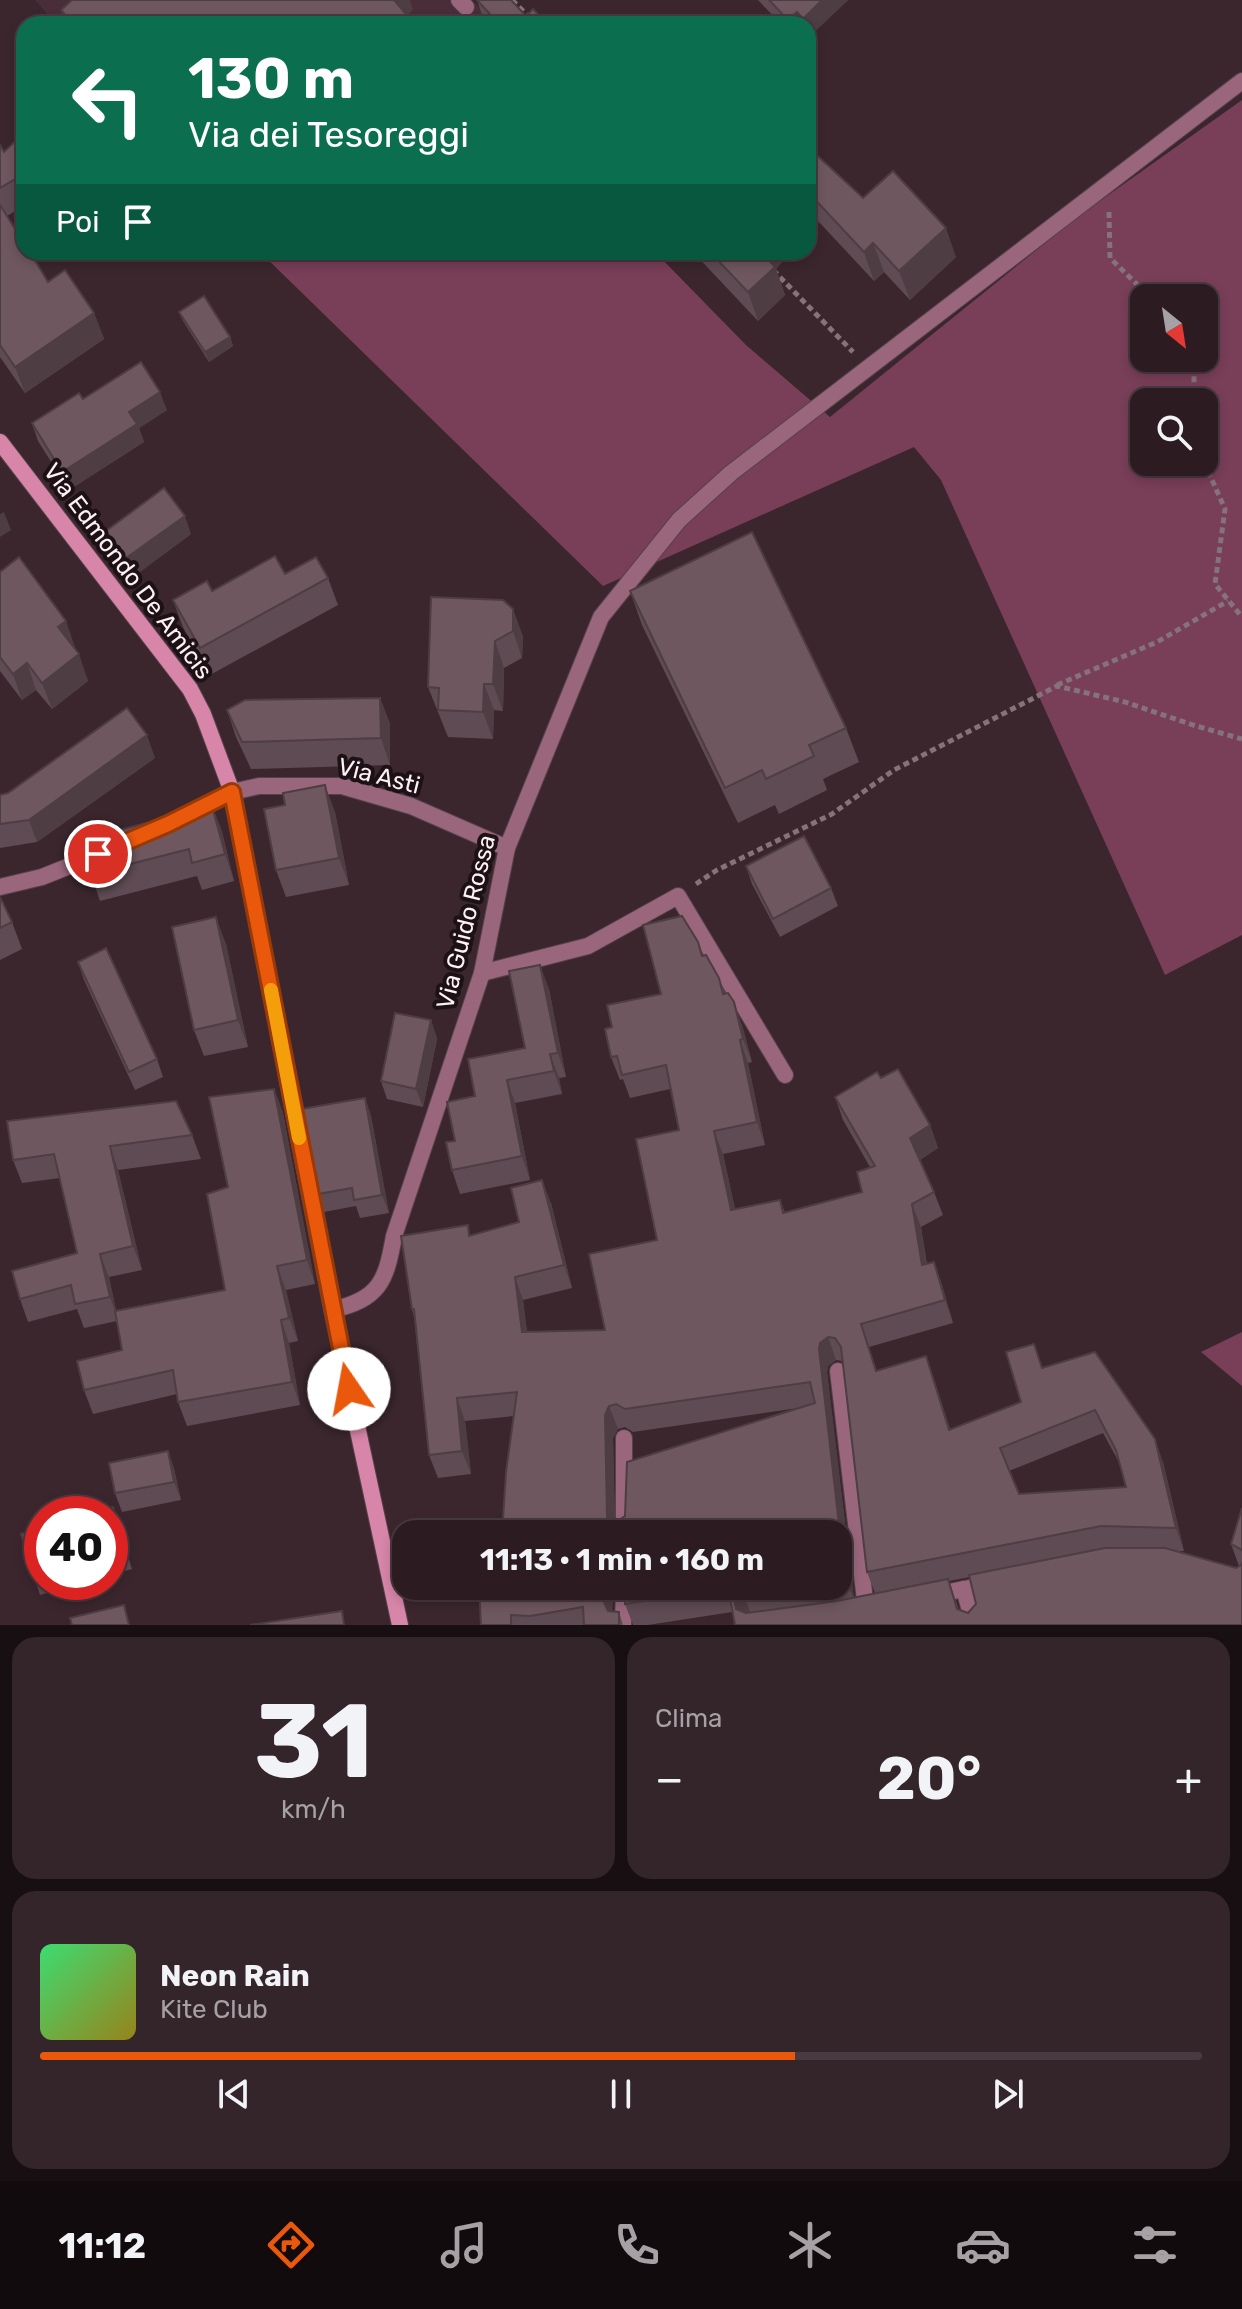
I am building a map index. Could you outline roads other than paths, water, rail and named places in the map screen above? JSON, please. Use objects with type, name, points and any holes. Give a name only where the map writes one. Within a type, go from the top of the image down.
[{"type":"street","name":"Via Guido Rossa","points":[[332,1310],[368,1298],[379,1286],[388,1268],[394,1236],[482,973],[507,848],[601,617],[679,520],[731,473],[1242,81]]},
{"type":"street","name":"Via Edmondo De Amicis","points":[[0,442],[190,689],[203,714],[232,792],[332,1310],[400,1625]]},
{"type":"street","name":"Via Asti","points":[[160,828],[232,792],[259,786],[342,786],[411,806],[507,848]]},
{"type":"street","points":[[0,887],[42,877],[126,843]]},
{"type":"street","points":[[482,973],[588,946],[678,896],[785,1075]]},
{"type":"street","points":[[838,1371],[867,1609]]},
{"type":"street","points":[[624,1438],[624,1520]]},
{"type":"street","points":[[922,1598],[1008,1581]]},
{"type":"street","points":[[964,1589],[974,1625]]},
{"type":"street","points":[[623,1625],[624,1600]]}]
